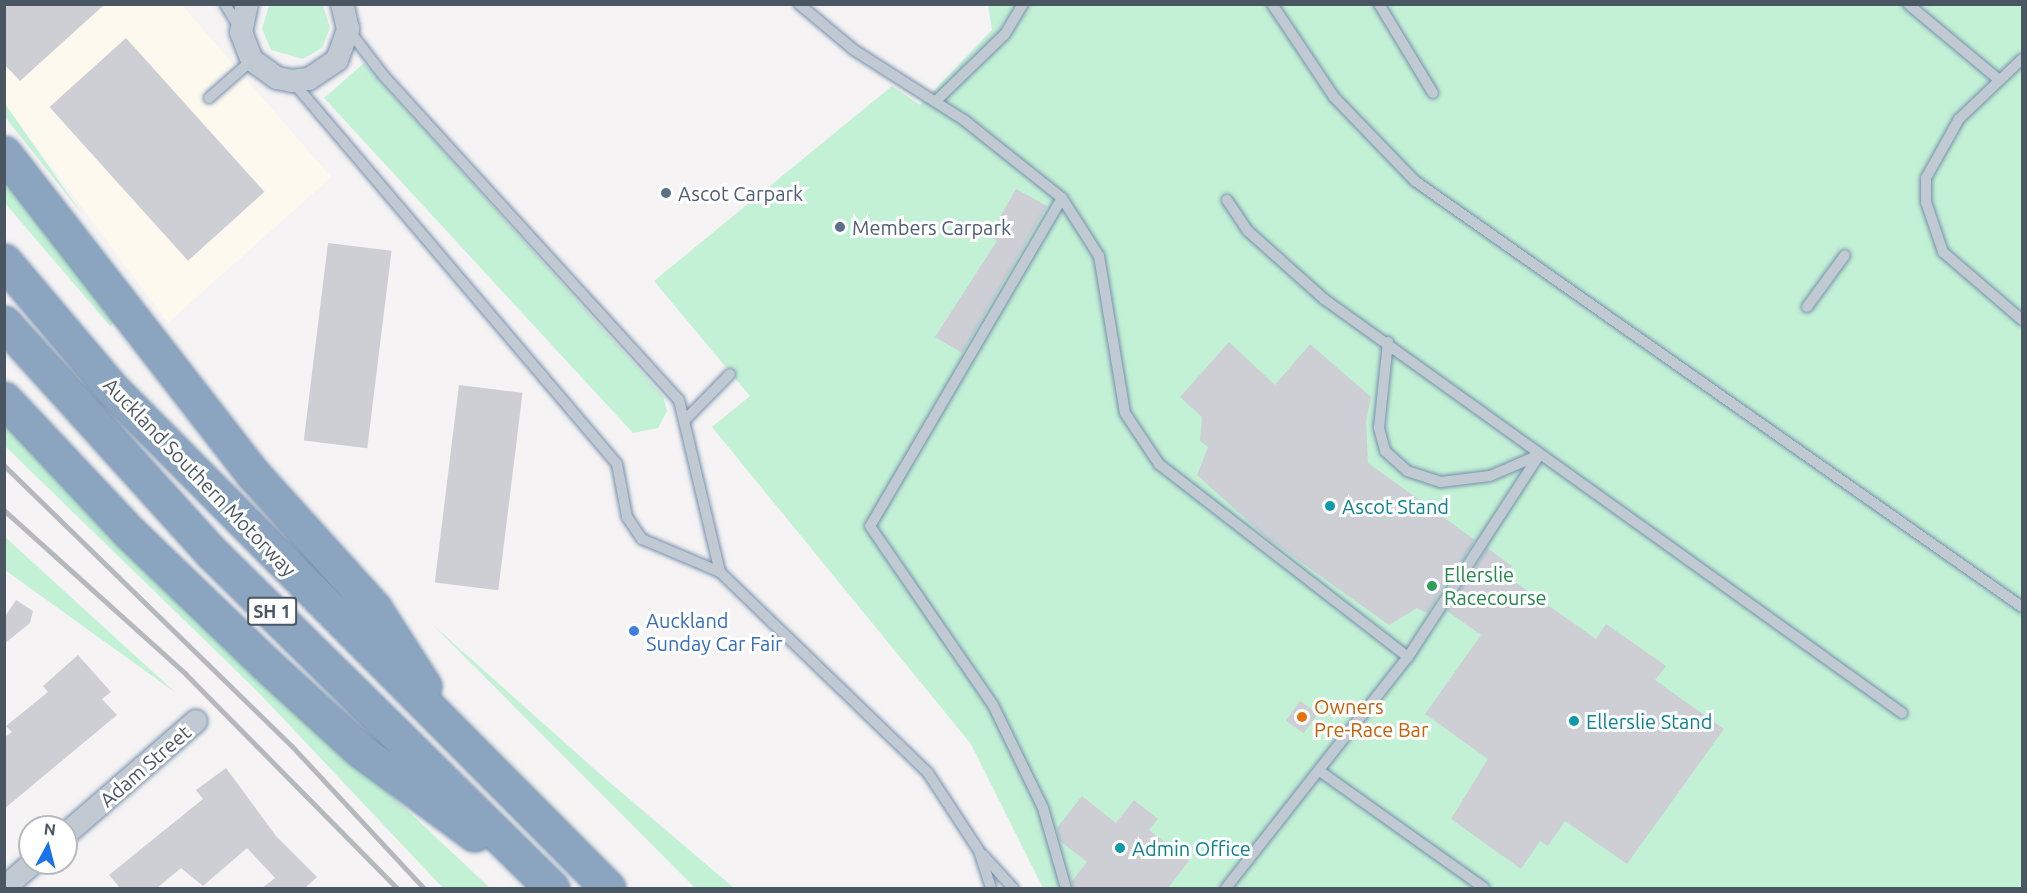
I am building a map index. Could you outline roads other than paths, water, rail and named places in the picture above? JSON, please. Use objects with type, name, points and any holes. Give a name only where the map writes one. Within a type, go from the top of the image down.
[{"type":"highway","points":[[4,153],[254,475],[374,608],[458,740]]},
{"type":"highway","name":"Auckland Southern Motorway","points":[[4,261],[113,390],[458,740],[608,888]]},
{"type":"highway","name":"Auckland Southern Motorway","points":[[4,323],[213,554],[550,888]]},
{"type":"highway","points":[[4,399],[130,533],[360,750],[550,888]]},
{"type":"street","points":[[247,4],[241,32],[252,60],[263,71],[292,81],[309,79],[337,60],[356,4]]},
{"type":"street","points":[[342,4],[348,29]]},
{"type":"street","name":"Adam Street","points":[[78,824],[196,722]]},
{"type":"street","points":[[4,888],[19,875]]},
{"type":"lane","points":[[225,4],[241,32]]},
{"type":"lane","points":[[799,4],[861,55],[936,101],[1062,198],[1099,256],[1125,413],[1160,464],[1408,657]]},
{"type":"lane","points":[[936,101],[1005,34],[1023,4]]},
{"type":"lane","points":[[1272,4],[1334,97],[1415,181],[2022,607]]},
{"type":"lane","points":[[1379,4],[1433,93]]},
{"type":"lane","points":[[1908,4],[1998,79]]},
{"type":"lane","points":[[348,29],[383,75],[679,400],[720,572]]},
{"type":"lane","points":[[2022,58],[1959,119],[1933,158],[1926,202],[1943,252],[2022,320]]},
{"type":"lane","points":[[210,98],[252,60]]},
{"type":"lane","points":[[292,81],[617,464],[627,517],[642,539],[720,572],[928,774],[979,851],[1014,888]]},
{"type":"lane","points":[[1062,198],[870,526],[993,705],[1043,808],[1066,888]]},
{"type":"lane","points":[[1227,200],[1248,231],[1324,299],[1388,342],[1539,455],[1902,713]]},
{"type":"lane","points":[[1808,307],[1845,255]]},
{"type":"lane","points":[[1388,342],[1379,428],[1385,451],[1407,471],[1441,482],[1490,476],[1539,455]]},
{"type":"lane","points":[[685,420],[730,374]]},
{"type":"lane","points":[[1227,888],[1408,657],[1539,455]]},
{"type":"lane","points":[[1320,772],[1484,888]]},
{"type":"lane","points":[[979,851],[991,888]]},
{"type":"railway","points":[[4,465],[292,746],[424,888]]},
{"type":"railway","points":[[4,510],[186,674],[397,888]]},
{"type":"place","name":"Ascot Carpark","points":[[666,193]]},
{"type":"place","name":"Members Carpark","points":[[840,227]]},
{"type":"place","name":"Ascot Stand","points":[[1330,506]]},
{"type":"place","name":"Ellerslie Racecourse","points":[[1432,586]]},
{"type":"place","name":"Auckland Sunday Car Fair","points":[[634,631]]},
{"type":"place","name":"Owners Pre-Race Bar","points":[[1302,717]]},
{"type":"place","name":"Ellerslie Stand","points":[[1574,721]]},
{"type":"place","name":"Admin Office","points":[[1120,848]]}]
